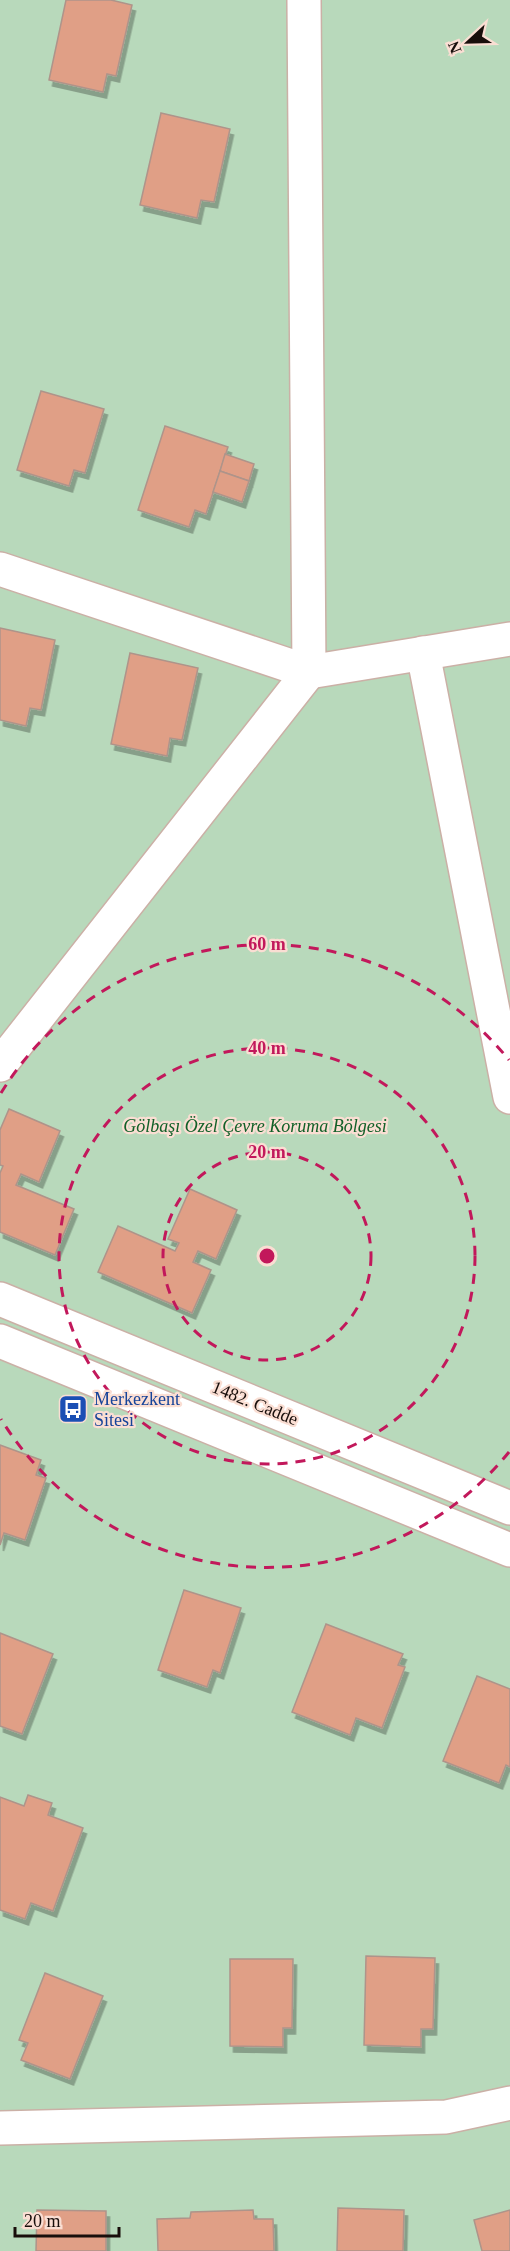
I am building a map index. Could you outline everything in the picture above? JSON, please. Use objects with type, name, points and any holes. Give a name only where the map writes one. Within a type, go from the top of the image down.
[{"type":"street","points":[[0,1065],[309,672],[304,0]]},
{"type":"street","points":[[0,569],[309,672],[510,639]]},
{"type":"street","points":[[423,653],[510,1097]]},
{"type":"street","name":"1482. Cadde","points":[[0,1299],[510,1508]]},
{"type":"street","points":[[0,1341],[510,1550]]},
{"type":"street","points":[[0,2128],[446,2117],[510,2103]]},
{"type":"green space","name":"Gölbaşı Özel Çevre Koruma Bölgesi","points":[[0,0],[510,0],[510,2251],[0,2251]]},
{"type":"building","points":[[66,0],[111,0],[132,5],[116,76],[107,74],[103,92],[49,80]]},
{"type":"building","points":[[161,113],[230,129],[214,202],[201,200],[197,218],[140,205]]},
{"type":"building","points":[[41,391],[104,409],[85,473],[74,470],[69,486],[17,470]]},
{"type":"building","points":[[165,426],[228,447],[206,514],[195,510],[189,527],[138,510]]},
{"type":"building","points":[[225,454],[254,464],[249,481],[220,471]]},
{"type":"building","points":[[220,471],[249,481],[242,502],[213,492]]},
{"type":"building","points":[[0,628],[55,640],[41,710],[30,708],[26,726],[0,720]]},
{"type":"building","points":[[130,653],[198,668],[182,740],[170,738],[167,756],[111,744]]},
{"type":"building","points":[[9,1109],[60,1131],[39,1182],[21,1174],[16,1185],[74,1209],[55,1255],[0,1232],[0,1173],[3,1166],[0,1165],[0,1130]]},
{"type":"building","points":[[190,1189],[237,1210],[216,1259],[198,1251],[193,1262],[211,1270],[192,1313],[98,1272],[118,1226],[175,1251],[179,1243],[168,1239]]},
{"type":"building","points":[[0,1445],[41,1460],[36,1475],[46,1478],[25,1540],[4,1533],[0,1545]]},
{"type":"building","points":[[184,1590],[241,1608],[220,1673],[213,1670],[207,1687],[158,1670]]},
{"type":"building","points":[[326,1624],[403,1654],[398,1665],[405,1667],[382,1728],[356,1718],[350,1735],[292,1712]]},
{"type":"building","points":[[0,1633],[53,1654],[22,1734],[0,1726]]},
{"type":"building","points":[[477,1676],[510,1689],[510,1767],[506,1765],[499,1783],[443,1761]]},
{"type":"building","points":[[28,1795],[52,1803],[48,1815],[83,1828],[53,1911],[31,1903],[25,1919],[0,1910],[0,1797],[24,1806]]},
{"type":"building","points":[[366,1956],[435,1958],[433,2029],[421,2029],[421,2047],[364,2045]]},
{"type":"building","points":[[230,1959],[293,1959],[292,2028],[283,2028],[283,2047],[230,2046]]},
{"type":"building","points":[[45,1973],[103,1996],[70,2079],[21,2060],[28,2043],[19,2040]]},
{"type":"building","points":[[338,2208],[404,2210],[403,2251],[337,2251]]},
{"type":"building","points":[[37,2210],[106,2211],[106,2251],[36,2251]]},
{"type":"building","points":[[253,2210],[254,2219],[273,2219],[274,2251],[158,2251],[157,2219],[190,2218],[191,2212]]},
{"type":"building","points":[[510,2210],[510,2251],[482,2251],[474,2220]]},
{"type":"place","name":"Merkezkent Sitesi","points":[[73,1409]]}]
